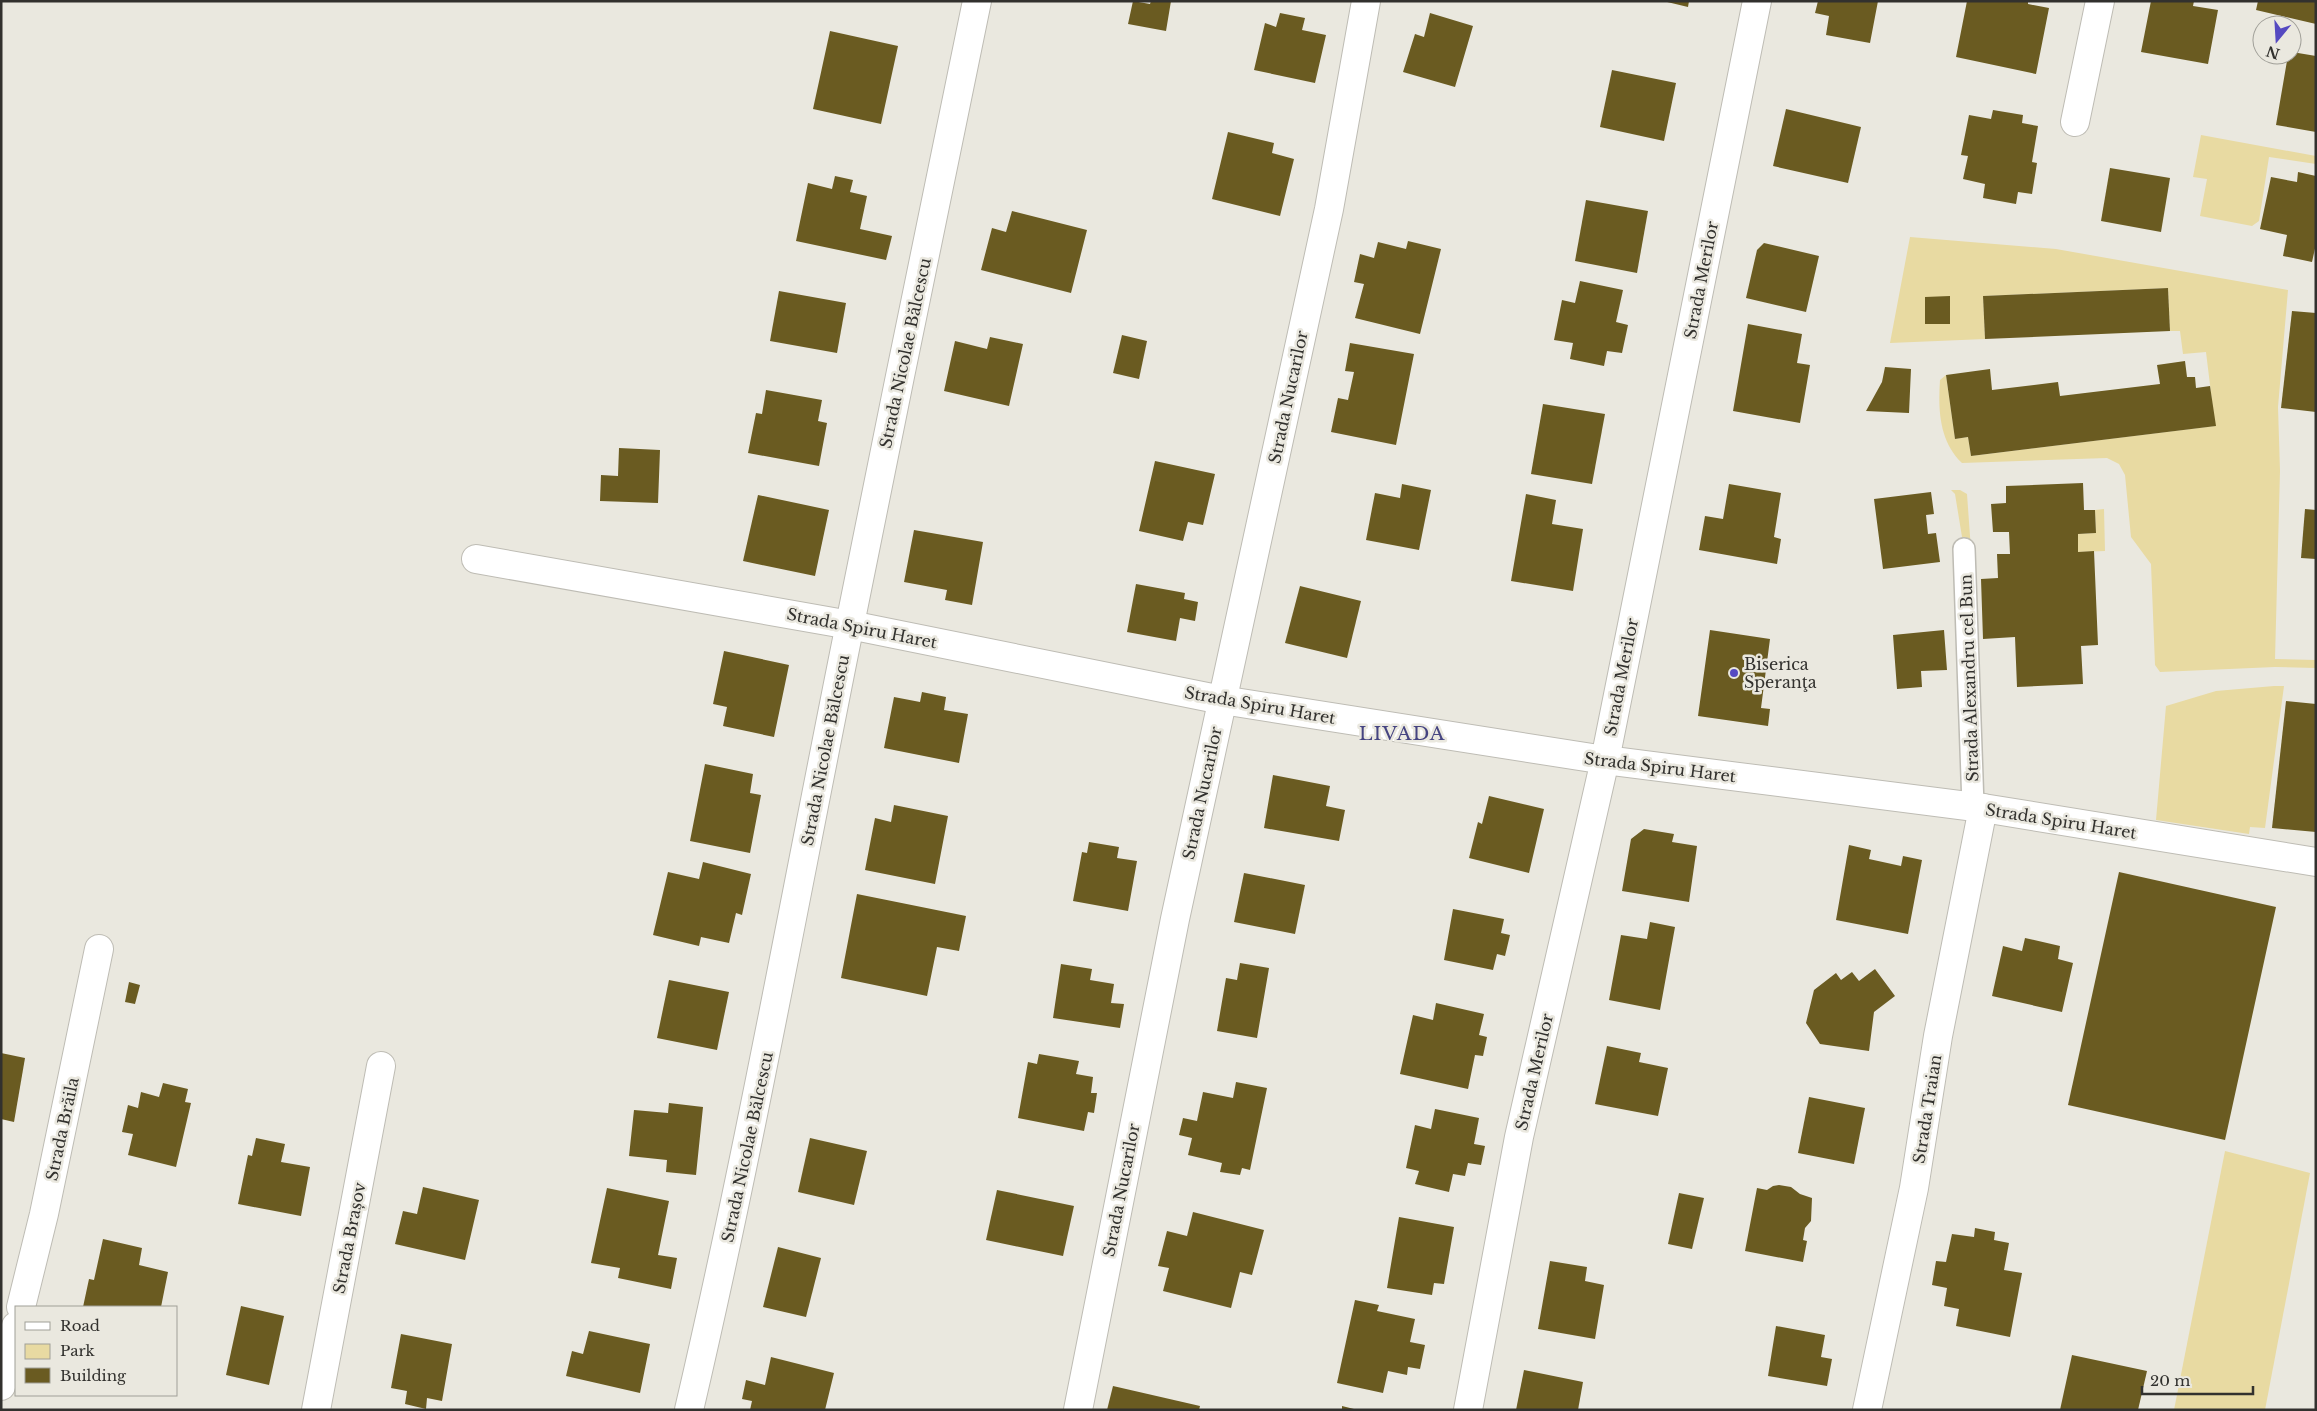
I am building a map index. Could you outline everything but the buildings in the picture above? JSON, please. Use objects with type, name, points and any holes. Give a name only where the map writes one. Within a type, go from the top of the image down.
[{"type":"street","name":"Strada Nicolae Bălcescu","points":[[689,1410],[722,1270],[850,625],[977,1]]},
{"type":"street","name":"Strada Nucarilor","points":[[1078,1410],[1133,1125],[1222,700],[1329,209],[1366,1]]},
{"type":"street","name":"Strada Merilor","points":[[1468,1410],[1519,1137],[1567,934],[1604,760],[1757,1]]},
{"type":"street","points":[[2075,122],[2100,1]]},
{"type":"street","name":"Strada Spiru Haret","points":[[476,559],[850,625],[1222,700],[1604,760],[1978,807],[2316,862]]},
{"type":"street","name":"Strada Traian","points":[[1867,1410],[1914,1188],[1938,1036],[1978,807]]},
{"type":"street","name":"Strada Brăila","points":[[21,1306],[44,1214],[99,949]]},
{"type":"street","name":"Strada Brașov","points":[[316,1410],[381,1066]]},
{"type":"street","points":[[1,1386],[15,1330]]},
{"type":"lane","name":"Strada Alexandru cel Bun","points":[[1964,549],[1978,807]]},
{"type":"green space","points":[[2201,135],[2316,156],[2316,164],[2269,157],[2259,221],[2252,226],[2200,216],[2207,179],[2193,177]]},
{"type":"green space","points":[[1910,237],[2056,249],[2288,290],[2278,407],[2280,471],[2275,659],[2316,660],[2316,668],[2275,667],[2160,672],[2155,665],[2151,564],[2131,537],[2125,475],[2119,464],[2107,458],[1962,463],[1954,454],[1944,435],[1939,391],[1940,380],[1946,375],[1955,439],[1968,437],[1971,456],[2215,426],[2206,352],[2183,354],[2180,331],[2170,331],[2168,288],[1983,296],[1985,339],[1890,343]]},
{"type":"green space","points":[[1951,490],[1960,490],[1967,494],[1971,550],[1964,549],[1955,494]]},
{"type":"green space","points":[[2104,509],[2105,551],[2078,552],[2078,534],[2096,533],[2095,510]]},
{"type":"green space","points":[[2284,686],[2265,828],[2250,827],[2249,834],[2156,820],[2166,706],[2216,691]]},
{"type":"green space","points":[[2225,1151],[2310,1173],[2265,1410],[2174,1410]]},
{"type":"place","name":"Biserica Speranţa","points":[[1734,673]]},
{"type":"district","name":"LIVADA","points":[[1402,733]]}]
